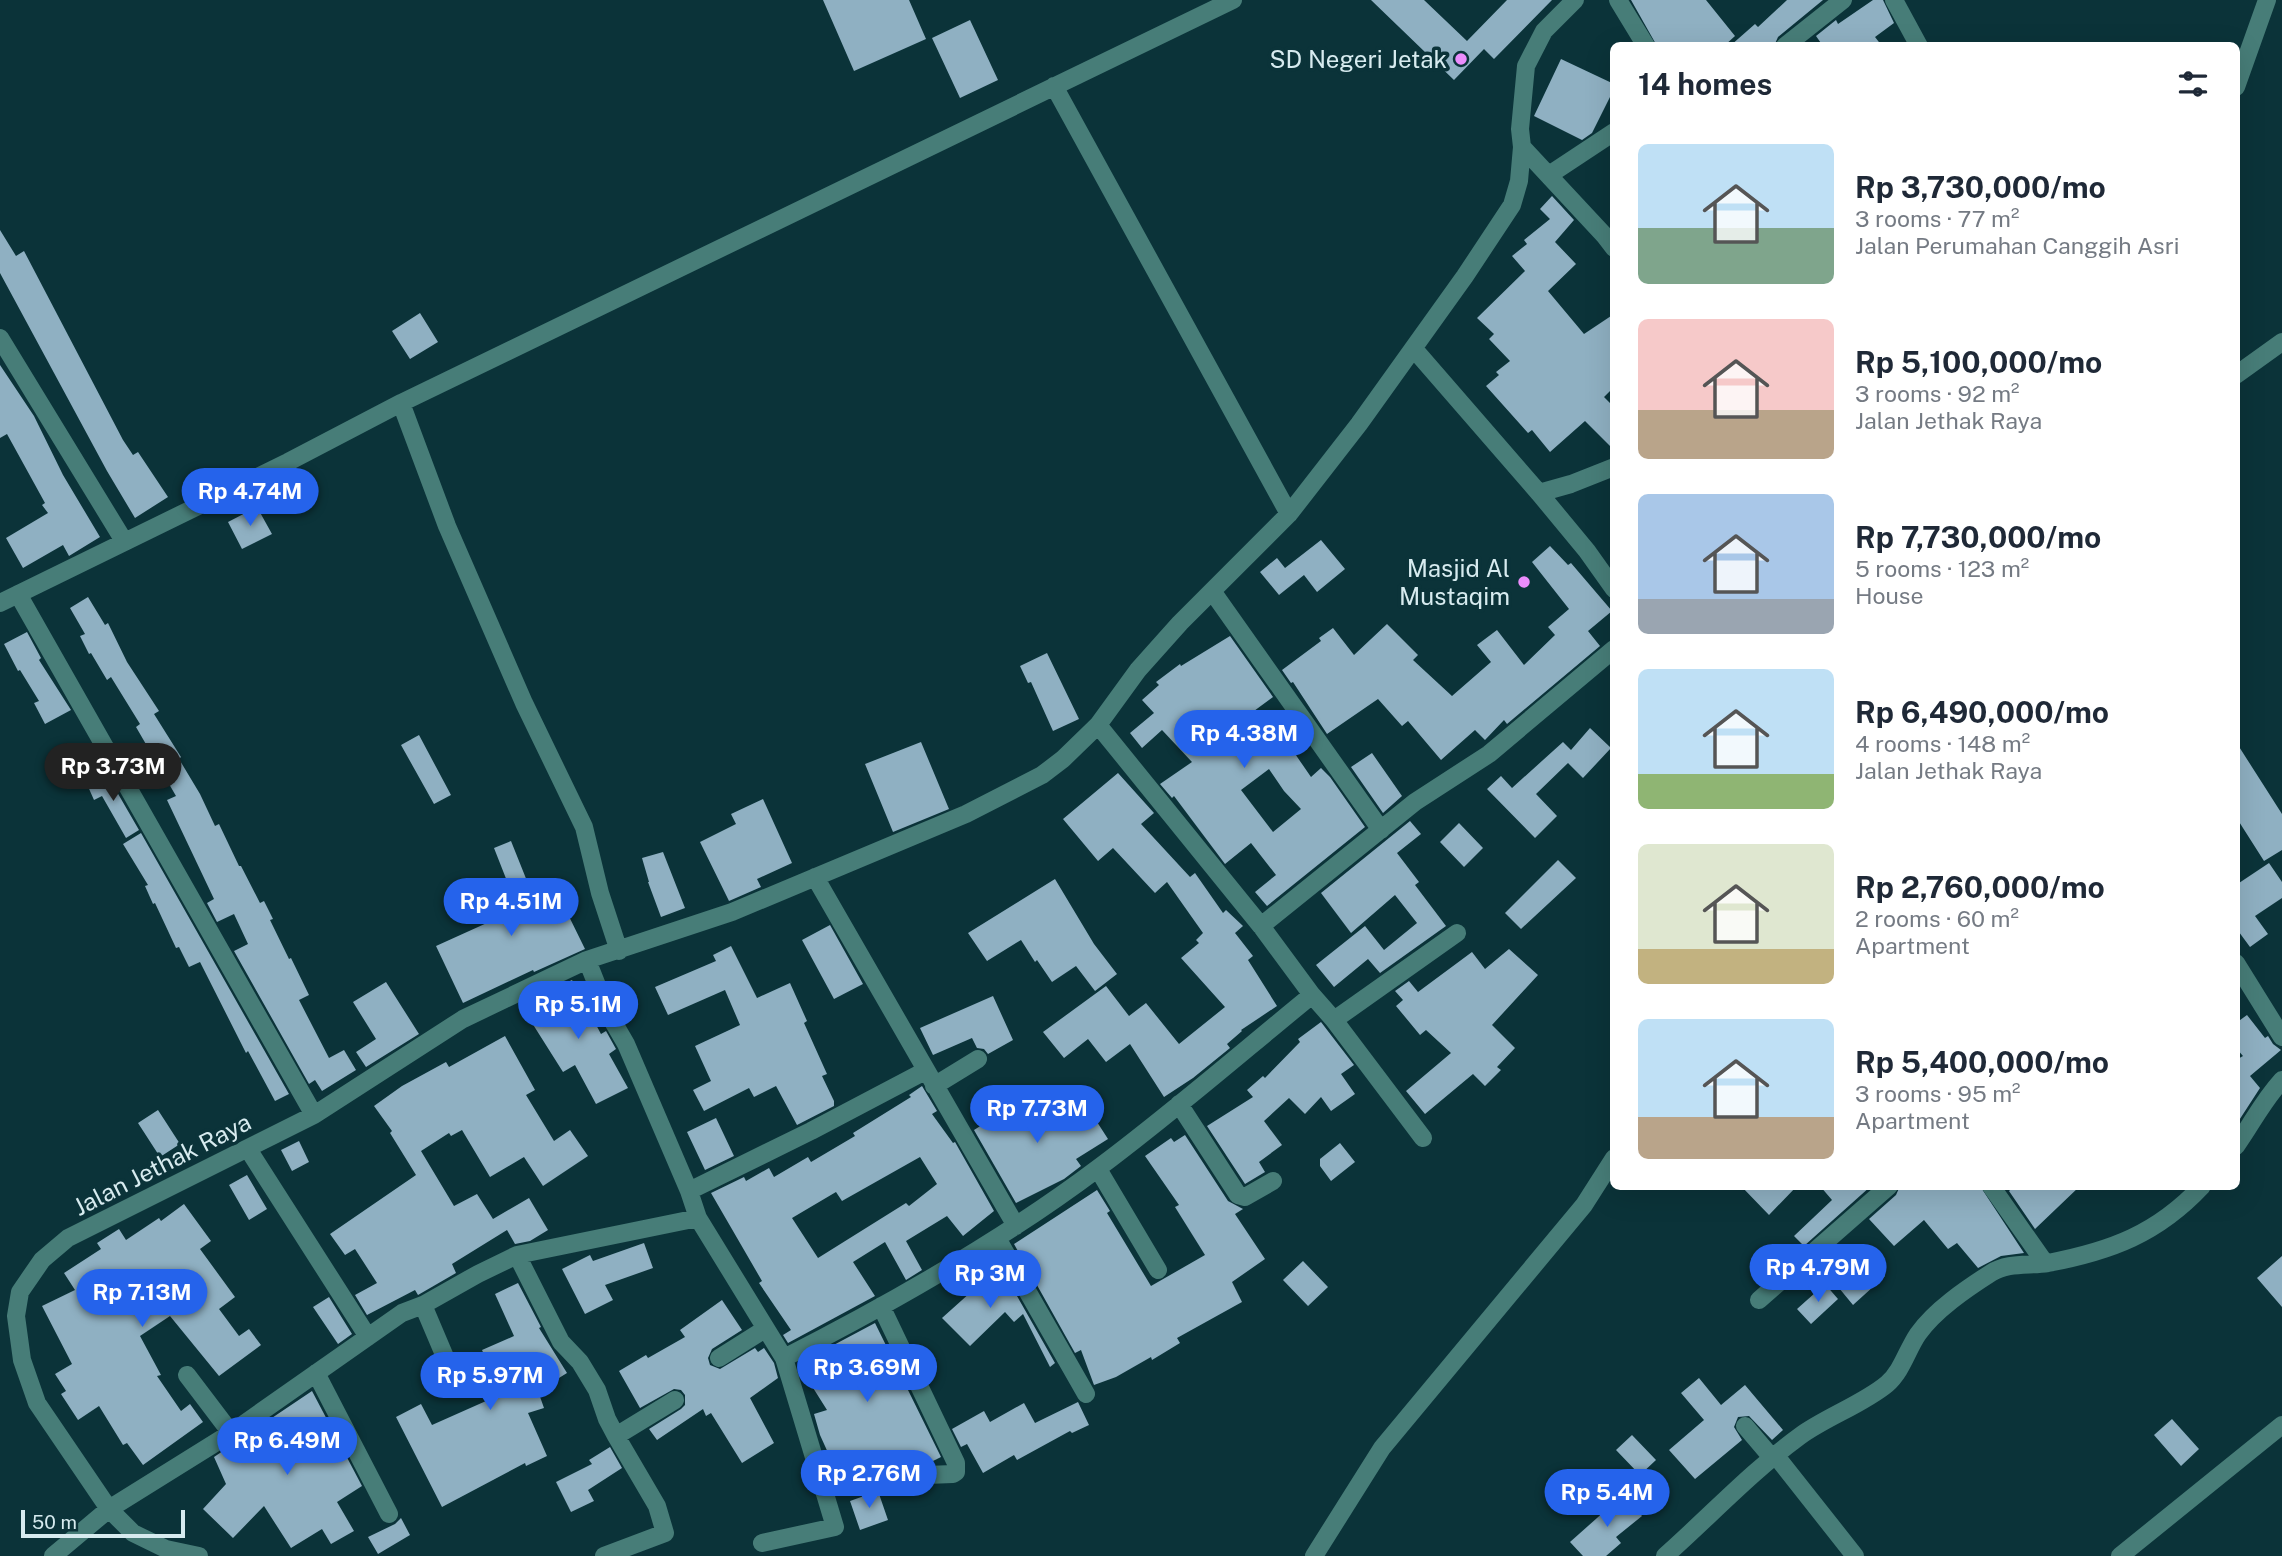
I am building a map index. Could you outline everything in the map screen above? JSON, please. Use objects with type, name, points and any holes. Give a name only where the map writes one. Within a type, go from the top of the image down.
[{"type":"street","points":[[0,603],[288,462],[401,403],[1233,0]]},
{"type":"street","name":"Jalan Jethak Raya","points":[[199,1556],[166,1549],[133,1533],[109,1509],[37,1403],[22,1360],[16,1316],[20,1292],[42,1260],[68,1238],[313,1115],[463,1020],[587,960],[732,912],[966,814],[1042,775],[1063,759],[1098,725],[1138,670],[1289,514],[1414,349],[1512,205],[1519,181],[1522,147],[1520,129],[1526,66],[1544,31],[1575,0]]},
{"type":"street","points":[[1618,0],[1644,42]]},
{"type":"street","points":[[1790,42],[1843,0]]},
{"type":"street","points":[[1894,0],[1917,42]]},
{"type":"street","points":[[2240,75],[2267,0]]},
{"type":"street","points":[[1054,86],[1289,514]]},
{"type":"street","points":[[1549,174],[1610,135]]},
{"type":"street","points":[[1522,147],[1610,243]]},
{"type":"street","points":[[0,338],[124,541]]},
{"type":"street","points":[[2240,372],[2282,342]]},
{"type":"street","points":[[1414,349],[1539,493],[1610,583]]},
{"type":"street","points":[[401,403],[453,539],[524,702],[584,827],[600,893],[619,951]]},
{"type":"street","points":[[1539,493],[1610,469]]},
{"type":"street","points":[[1212,591],[1381,830]]},
{"type":"street","points":[[18,594],[313,1115]]},
{"type":"street","points":[[1261,926],[1415,802],[1489,754],[1610,652]]},
{"type":"street","points":[[1098,725],[1261,926],[1423,1138]]},
{"type":"street","points":[[815,877],[1016,1226]]},
{"type":"street","points":[[1334,1020],[1457,933]]},
{"type":"street","points":[[587,960],[602,1000],[626,1044],[698,1218],[784,1358],[821,1479],[835,1527],[762,1543]]},
{"type":"street","points":[[2240,969],[2282,1037]]},
{"type":"street","points":[[784,1358],[881,1306],[1016,1226],[1097,1169],[1312,995]]},
{"type":"street","points":[[689,1191],[811,1131],[978,1059]]},
{"type":"street","points":[[2240,1140],[2257,1110],[2282,1080]]},
{"type":"street","points":[[1179,1104],[1238,1195],[1245,1197],[1273,1181]]},
{"type":"street","points":[[248,1149],[368,1337]]},
{"type":"street","points":[[1314,1556],[1382,1448],[1584,1205],[1610,1164]]},
{"type":"street","points":[[1097,1169],[1158,1270]]},
{"type":"street","points":[[1759,1300],[1884,1190]]},
{"type":"street","points":[[1994,1190],[2045,1263]]},
{"type":"street","points":[[1665,1556],[1774,1457],[1801,1436],[1888,1383],[1903,1363],[1918,1334],[1939,1312],[1993,1272],[2006,1266],[2045,1263],[2077,1256],[2132,1239],[2157,1227],[2198,1190]]},
{"type":"street","points":[[53,1556],[109,1509],[231,1433],[402,1313],[423,1305],[517,1255],[698,1218]]},
{"type":"street","points":[[997,1238],[1086,1394]]},
{"type":"street","points":[[517,1255],[561,1342],[580,1362],[597,1390],[607,1419],[653,1499],[664,1533],[604,1556]]},
{"type":"street","points":[[423,1305],[451,1371],[458,1376],[474,1377],[479,1388]]},
{"type":"street","points":[[821,1479],[956,1472],[956,1463],[881,1306]]},
{"type":"street","points":[[719,1358],[765,1329]]},
{"type":"street","points":[[316,1373],[389,1514]]},
{"type":"street","points":[[187,1375],[231,1433]]},
{"type":"street","points":[[616,1436],[674,1400]]},
{"type":"street","points":[[1745,1426],[1774,1457],[1855,1556]]},
{"type":"street","points":[[2120,1556],[2282,1426]]},
{"type":"building","points":[[823,0],[909,0],[926,39],[854,71]]},
{"type":"building","points":[[1371,0],[1424,0],[1467,41],[1507,0],[1552,0],[1494,59],[1484,49],[1454,80]]},
{"type":"building","points":[[1631,0],[1706,0],[1735,36],[1728,42],[1655,42]]},
{"type":"building","points":[[1787,0],[1823,0],[1778,37],[1776,42],[1735,42],[1755,24],[1758,27]]},
{"type":"building","points":[[1873,0],[1883,0],[1894,23],[1875,37],[1879,42],[1820,42],[1816,36],[1836,20],[1838,24]]},
{"type":"building","points":[[970,20],[998,80],[960,98],[932,38]]},
{"type":"building","points":[[1561,59],[1610,82],[1610,97],[1592,133],[1582,140],[1534,116]]},
{"type":"building","points":[[1552,196],[1574,220],[1555,242],[1576,264],[1548,291],[1584,334],[1610,317],[1610,391],[1604,397],[1610,403],[1610,446],[1585,421],[1550,452],[1532,430],[1528,433],[1486,386],[1499,375],[1496,372],[1510,361],[1489,339],[1494,334],[1477,318],[1525,271],[1512,256],[1527,244],[1524,240],[1550,219],[1540,209]]},
{"type":"building","points":[[0,230],[16,256],[24,251],[123,440],[133,455],[138,452],[168,497],[135,518],[0,273]]},
{"type":"building","points":[[420,313],[438,342],[410,359],[392,331]]},
{"type":"building","points":[[0,365],[34,416],[63,475],[100,537],[69,556],[63,545],[23,568],[6,538],[48,513],[7,434],[0,438]]},
{"type":"building","points":[[257,507],[272,534],[242,549],[228,522]]},
{"type":"building","points":[[1321,540],[1345,569],[1317,592],[1304,575],[1279,595],[1260,572],[1277,558],[1285,568]]},
{"type":"building","points":[[1550,546],[1568,565],[1571,563],[1610,609],[1610,613],[1588,631],[1600,646],[1507,724],[1504,720],[1485,740],[1475,730],[1441,760],[1408,721],[1402,726],[1378,699],[1327,734],[1282,670],[1321,641],[1319,638],[1333,628],[1354,655],[1387,624],[1418,655],[1413,660],[1452,696],[1491,662],[1477,645],[1497,630],[1524,665],[1555,635],[1548,627],[1569,609],[1532,562]]},
{"type":"building","points":[[88,597],[105,625],[108,623],[127,662],[159,711],[154,714],[181,757],[179,759],[215,826],[219,824],[260,903],[264,901],[273,919],[270,920],[309,995],[299,1000],[329,1058],[344,1050],[356,1070],[322,1091],[315,1080],[309,1084],[234,951],[248,944],[234,914],[217,922],[207,903],[214,899],[167,800],[176,796],[136,727],[140,724],[111,677],[107,680],[91,653],[89,654],[80,636],[85,634],[70,608]]},
{"type":"building","points":[[27,632],[41,658],[39,660],[71,710],[45,724],[34,703],[39,701],[20,670],[18,671],[4,644]]},
{"type":"building","points":[[1230,636],[1273,697],[1254,711],[1284,753],[1291,748],[1311,777],[1321,768],[1330,777],[1365,827],[1267,906],[1255,892],[1276,875],[1251,843],[1225,864],[1174,796],[1172,798],[1160,784],[1192,762],[1162,730],[1142,748],[1130,733],[1154,713],[1142,700],[1159,685],[1156,682],[1180,664],[1181,666]],"holes":[[[1269,769],[1301,809],[1273,832],[1241,790]]]},
{"type":"building","points":[[1047,653],[1079,719],[1053,731],[1031,682],[1028,683],[1020,666]]},
{"type":"building","points":[[1590,728],[1610,747],[1583,778],[1568,763],[1536,794],[1557,816],[1535,838],[1487,789],[1501,776],[1512,788],[1563,742],[1571,750]]},
{"type":"building","points":[[419,735],[451,795],[434,804],[401,745]]},
{"type":"building","points":[[921,742],[949,809],[893,832],[865,764]]},
{"type":"building","points":[[2240,748],[2282,814],[2282,850],[2264,861],[2240,823]]},
{"type":"building","points":[[1372,753],[1402,796],[1383,813],[1351,767]]},
{"type":"building","points":[[106,773],[139,830],[126,838],[102,796],[94,800],[86,782]]},
{"type":"building","points":[[1118,773],[1154,813],[1141,824],[1190,877],[1195,873],[1223,913],[1226,910],[1243,926],[1235,933],[1253,956],[1248,960],[1277,1006],[1241,1030],[1227,1044],[1230,1048],[1164,1097],[1130,1044],[1106,1062],[1088,1039],[1064,1058],[1043,1032],[1106,986],[1129,1016],[1146,1003],[1179,1044],[1225,1007],[1181,958],[1199,943],[1196,940],[1203,933],[1167,882],[1155,893],[1113,848],[1098,861],[1063,819]]},
{"type":"building","points":[[763,799],[792,863],[757,879],[761,887],[729,901],[700,842],[736,824],[731,814]]},
{"type":"building","points":[[1410,821],[1421,834],[1397,853],[1419,882],[1415,885],[1446,926],[1380,973],[1368,959],[1334,987],[1316,965],[1365,926],[1384,950],[1417,923],[1395,895],[1351,933],[1321,893]]},
{"type":"building","points":[[1459,823],[1483,848],[1464,867],[1440,842]]},
{"type":"building","points":[[141,833],[289,1094],[275,1101],[248,1051],[246,1053],[200,962],[189,967],[179,947],[176,948],[145,886],[148,885],[123,844]]},
{"type":"building","points":[[511,841],[535,901],[556,890],[585,949],[463,1003],[436,946],[518,909],[494,848]]},
{"type":"building","points":[[663,852],[685,908],[661,917],[642,858]]},
{"type":"building","points":[[1558,860],[1576,878],[1521,929],[1505,913]]},
{"type":"building","points":[[2269,863],[2282,882],[2282,898],[2255,916],[2268,934],[2250,947],[2240,933],[2240,882]]},
{"type":"building","points":[[1055,879],[1094,944],[1117,974],[1095,991],[1076,966],[1052,982],[1021,940],[987,961],[968,933]]},
{"type":"building","points":[[830,925],[863,984],[834,999],[802,940]]},
{"type":"building","points":[[731,946],[757,998],[790,983],[827,1074],[822,1076],[834,1106],[797,1125],[776,1086],[754,1097],[749,1088],[704,1111],[693,1090],[711,1081],[695,1046],[740,1025],[725,990],[668,1015],[655,987],[716,961],[713,955]]},
{"type":"building","points":[[1509,949],[1538,975],[1492,1025],[1515,1048],[1497,1067],[1501,1070],[1485,1086],[1473,1074],[1425,1114],[1406,1091],[1451,1053],[1426,1030],[1420,1035],[1396,1006],[1403,1000],[1395,991],[1409,981],[1418,992],[1472,952],[1485,969]]},
{"type":"building","points":[[572,980],[601,1034],[606,1031],[616,1049],[609,1054],[628,1088],[596,1104],[575,1065],[563,1072],[527,1015],[549,1002],[545,993]]},
{"type":"building","points":[[386,982],[419,1034],[366,1067],[356,1052],[376,1039],[353,1002]]},
{"type":"building","points":[[993,996],[1013,1040],[988,1054],[984,1049],[977,1048],[972,1038],[933,1055],[920,1028]]},
{"type":"building","points":[[2247,1015],[2265,1038],[2268,1036],[2281,1050],[2250,1076],[2260,1088],[2240,1119],[2240,1058],[2243,1056],[2240,1053],[2240,1020]]},
{"type":"building","points":[[1321,1022],[1354,1065],[1341,1074],[1355,1094],[1331,1111],[1321,1097],[1305,1114],[1289,1098],[1264,1121],[1282,1145],[1259,1162],[1265,1172],[1245,1184],[1207,1126],[1253,1097],[1247,1090],[1263,1076],[1265,1078],[1300,1042],[1298,1039]]},
{"type":"building","points":[[505,1036],[535,1090],[526,1095],[554,1141],[570,1130],[588,1156],[543,1186],[524,1157],[490,1177],[462,1130],[451,1136],[449,1133],[421,1151],[454,1206],[477,1194],[493,1219],[529,1198],[548,1230],[530,1241],[515,1244],[507,1230],[452,1264],[456,1273],[418,1295],[415,1290],[367,1315],[355,1295],[377,1283],[355,1249],[345,1255],[330,1234],[416,1175],[390,1133],[392,1131],[374,1106],[402,1086],[446,1062],[449,1067]]},
{"type":"building","points":[[922,1086],[937,1111],[932,1114],[953,1143],[955,1142],[994,1211],[963,1236],[947,1216],[906,1241],[922,1270],[906,1280],[885,1242],[853,1262],[875,1296],[788,1343],[783,1335],[791,1330],[759,1283],[762,1281],[711,1193],[744,1177],[746,1181],[769,1168],[774,1177],[808,1157],[811,1162],[855,1136],[853,1133],[911,1097],[909,1095]],"holes":[[[920,1157],[937,1184],[909,1206],[906,1203],[818,1258],[792,1218],[836,1192],[842,1201]]]},
{"type":"building","points":[[1036,1091],[1060,1125],[1088,1108],[1108,1139],[1076,1159],[1081,1166],[1064,1179],[1016,1203],[974,1130]]},
{"type":"building","points":[[158,1110],[180,1144],[160,1157],[138,1123]]},
{"type":"building","points":[[716,1118],[734,1156],[705,1170],[687,1132]]},
{"type":"building","points":[[1185,1135],[1228,1201],[1243,1209],[1235,1214],[1265,1259],[1232,1282],[1242,1302],[1177,1338],[1180,1343],[1152,1360],[1151,1357],[1116,1377],[1094,1385],[1081,1350],[1075,1353],[1014,1244],[1097,1190],[1110,1211],[1107,1213],[1151,1286],[1205,1255],[1175,1207],[1179,1205],[1145,1156],[1171,1138],[1174,1142]]},
{"type":"building","points":[[299,1141],[309,1162],[292,1171],[281,1150]]},
{"type":"building","points":[[1340,1143],[1355,1162],[1331,1181],[1320,1166],[1320,1159]]},
{"type":"building","points":[[247,1175],[267,1209],[249,1220],[229,1185]]},
{"type":"building","points":[[1745,1190],[1793,1190],[1769,1215]]},
{"type":"building","points":[[1823,1190],[1867,1190],[1804,1246],[1794,1236],[1832,1200]]},
{"type":"building","points":[[1898,1190],[1983,1190],[2024,1253],[2001,1256],[1978,1268],[1957,1243],[1948,1249],[1924,1220],[1894,1246],[1869,1219]]},
{"type":"building","points":[[2010,1190],[2076,1190],[2035,1229]]},
{"type":"building","points":[[184,1204],[211,1241],[200,1249],[235,1297],[219,1309],[239,1336],[249,1329],[261,1345],[219,1376],[170,1316],[140,1336],[161,1375],[157,1376],[181,1411],[190,1404],[203,1422],[143,1465],[127,1443],[123,1445],[99,1406],[78,1420],[61,1394],[66,1391],[55,1374],[72,1364],[42,1306],[75,1290],[64,1273],[101,1249],[97,1243],[119,1229],[126,1240],[159,1218],[161,1221]]},
{"type":"building","points":[[644,1243],[653,1268],[605,1285],[613,1300],[585,1314],[562,1269],[590,1255],[593,1261]]},
{"type":"building","points":[[2282,1256],[2282,1307],[2257,1278]]},
{"type":"building","points":[[1870,1260],[1885,1276],[1853,1305],[1839,1288]]},
{"type":"building","points":[[1303,1261],[1328,1287],[1308,1306],[1283,1280]]},
{"type":"building","points":[[1000,1266],[1055,1363],[1050,1367],[1023,1314],[1014,1322],[1005,1312],[970,1346],[942,1318]]},
{"type":"building","points":[[518,1283],[541,1327],[539,1328],[567,1373],[538,1391],[544,1408],[528,1413],[547,1456],[526,1466],[525,1463],[442,1507],[396,1417],[421,1404],[432,1425],[495,1397],[491,1386],[497,1383],[482,1350],[514,1336],[495,1294]]},
{"type":"building","points":[[1825,1284],[1838,1299],[1811,1324],[1797,1309]]},
{"type":"building","points":[[329,1297],[352,1334],[338,1344],[313,1307]]},
{"type":"building","points":[[722,1300],[742,1330],[712,1349],[708,1358],[710,1365],[720,1369],[755,1348],[758,1352],[764,1348],[774,1363],[778,1378],[750,1398],[774,1443],[742,1463],[711,1413],[706,1416],[703,1409],[657,1440],[649,1429],[681,1409],[685,1405],[685,1395],[681,1390],[674,1389],[640,1408],[619,1371],[685,1337],[680,1330]]},
{"type":"building","points":[[875,1323],[941,1457],[927,1464],[923,1459],[912,1464],[873,1466],[866,1451],[834,1466],[820,1435],[814,1414],[827,1410],[798,1364]]},
{"type":"building","points":[[1699,1378],[1721,1405],[1745,1385],[1783,1430],[1772,1440],[1749,1416],[1738,1417],[1734,1427],[1742,1440],[1695,1479],[1669,1450],[1704,1420],[1681,1393]]},
{"type":"building","points":[[312,1391],[362,1486],[337,1502],[354,1531],[331,1544],[322,1529],[291,1548],[264,1506],[233,1538],[203,1509],[226,1484],[214,1457]]},
{"type":"building","points":[[1078,1402],[1089,1425],[1072,1433],[1070,1431],[1017,1460],[1014,1455],[983,1473],[967,1444],[961,1447],[952,1429],[984,1411],[990,1422],[1024,1403],[1035,1423]]},
{"type":"building","points":[[2172,1419],[2199,1449],[2181,1466],[2154,1435]]},
{"type":"building","points":[[1632,1435],[1656,1460],[1640,1475],[1616,1450]]},
{"type":"building","points":[[610,1447],[622,1468],[588,1490],[594,1501],[571,1512],[556,1482],[592,1464],[589,1460]]},
{"type":"building","points":[[878,1491],[888,1520],[860,1530],[850,1501]]},
{"type":"building","points":[[1624,1494],[1642,1516],[1616,1537],[1621,1543],[1606,1556],[1583,1556],[1570,1542]]},
{"type":"building","points":[[401,1518],[410,1535],[378,1554],[368,1537],[395,1524]]},
{"type":"place","name":"SD Negeri Jetak","points":[[1461,59]]},
{"type":"place","name":"Masjid Al Mustaqim","points":[[1524,582]]}]
